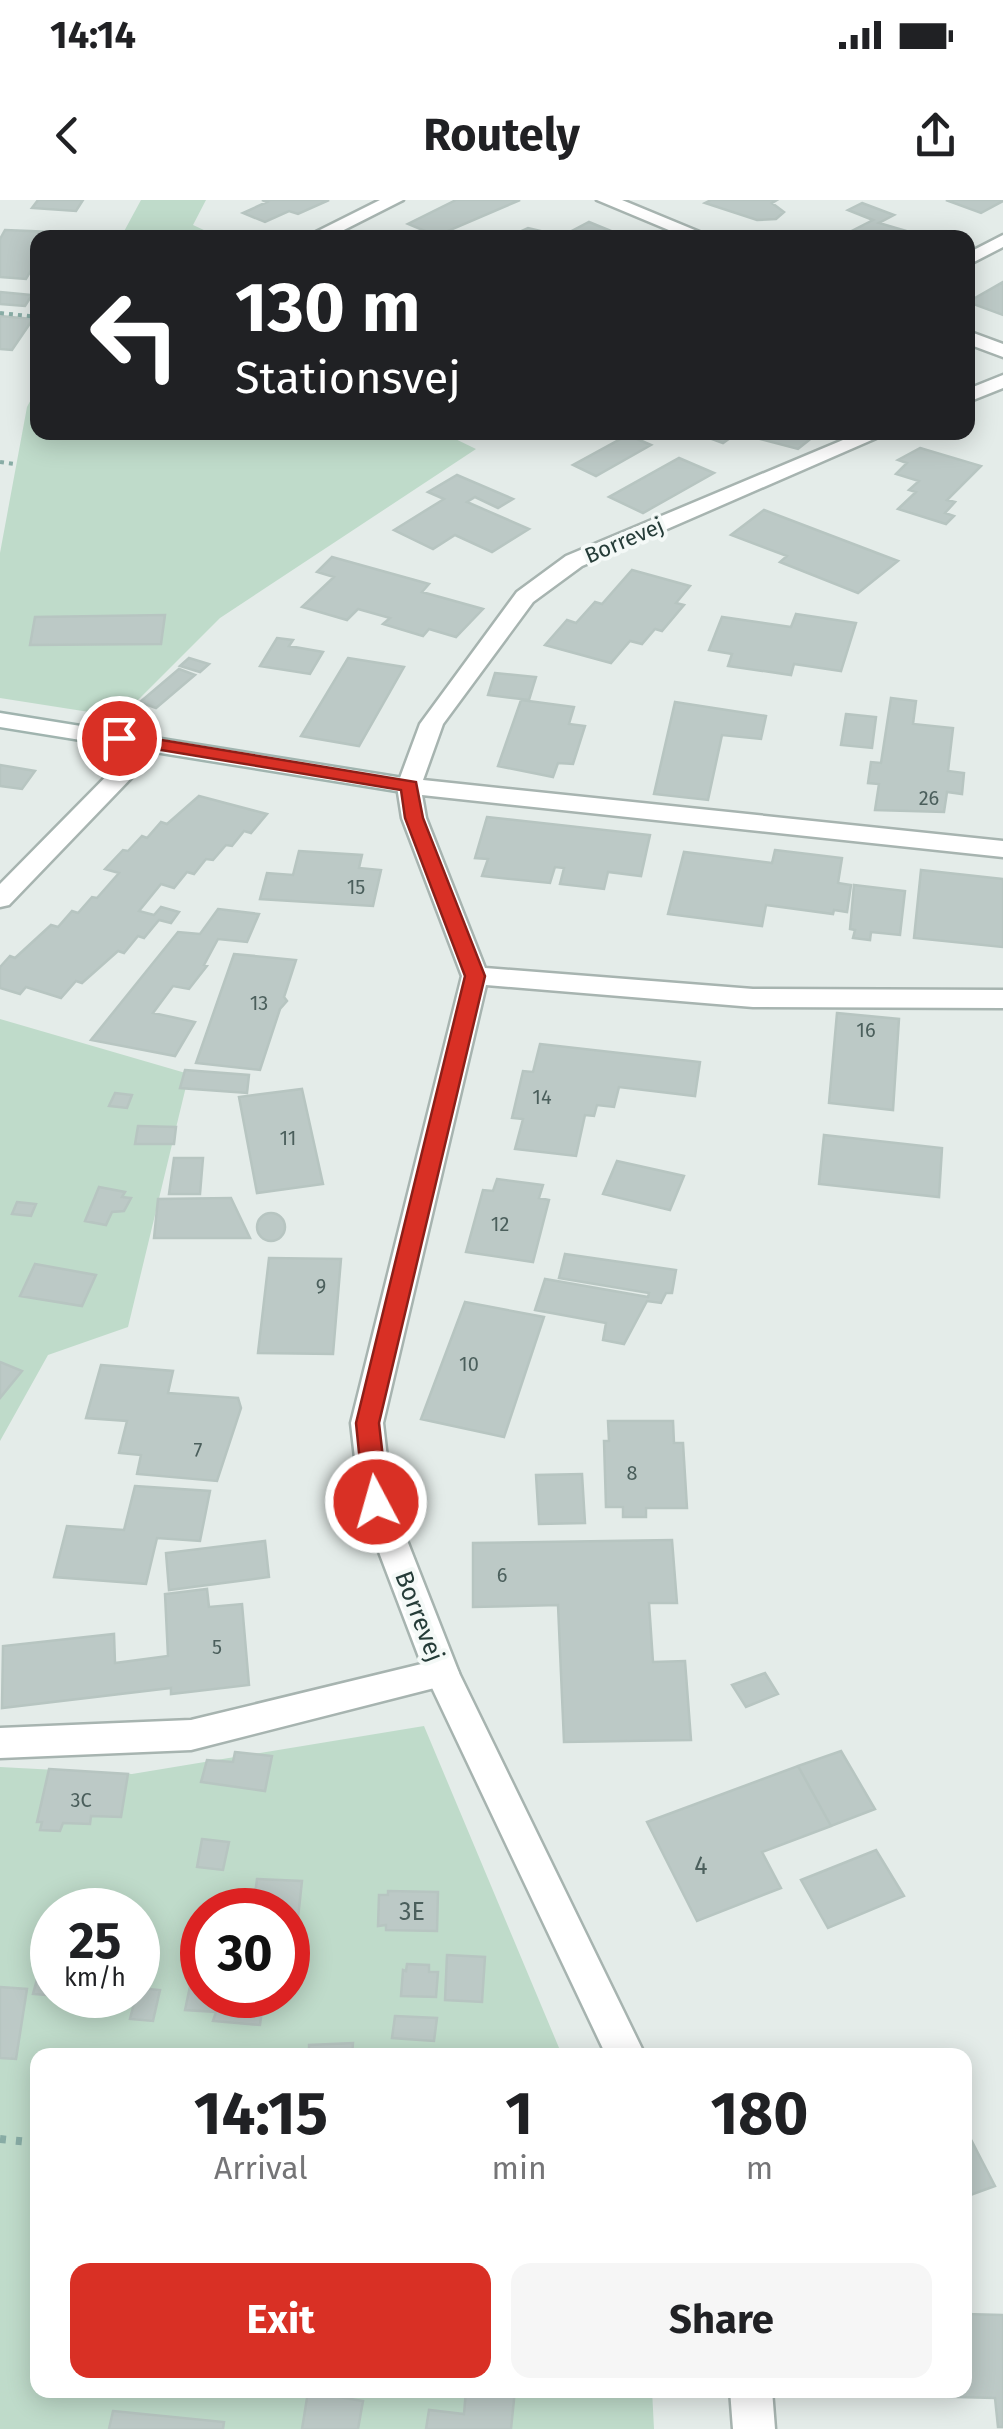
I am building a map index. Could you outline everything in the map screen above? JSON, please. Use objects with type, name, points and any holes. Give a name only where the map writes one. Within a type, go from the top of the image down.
[{"type":"street","points":[[330,230],[394,200]]},
{"type":"street","points":[[606,200],[683,230]]},
{"type":"street","points":[[629,209],[647,200]]},
{"type":"street","points":[[975,256],[1003,240]]},
{"type":"street","points":[[975,341],[1003,351]]},
{"type":"street","points":[[975,393],[1003,381]]},
{"type":"street","name":"Borrevej","points":[[409,786],[432,724],[525,598],[538,588],[574,561],[861,440]]},
{"type":"street","points":[[0,720],[409,786],[1003,849]]},
{"type":"street","points":[[0,899],[151,744]]},
{"type":"street","points":[[409,786],[414,818],[475,976],[753,998],[1003,999]]},
{"type":"street","name":"Borrevej","points":[[475,976],[368,1423],[376,1502],[442,1672],[623,2048]]},
{"type":"street","name":"Borrevej","points":[[0,1743],[190,1736],[442,1672]]},
{"type":"street","points":[[752,2398],[754,2429]]},
{"type":"path","points":[[0,313],[30,316]]},
{"type":"path","points":[[0,462],[14,464]]},
{"type":"path","points":[[0,2139],[30,2142]]},
{"type":"green space","points":[[141,200],[206,200],[193,225],[204,230],[125,230]]},
{"type":"green space","points":[[30,401],[30,440],[457,440],[476,449],[220,618],[121,717],[0,698],[0,553]]},
{"type":"green space","points":[[0,1019],[189,1074],[128,1327],[48,1355],[0,1441]]},
{"type":"green space","points":[[424,1726],[559,2048],[30,2048],[30,2398],[652,2398],[654,2429],[0,2429],[0,1767],[132,1774]]},
{"type":"building","points":[[38,200],[83,200],[76,211],[32,208]]},
{"type":"building","points":[[262,200],[329,200],[298,214],[289,211],[265,222],[243,213],[267,202]]},
{"type":"building","points":[[456,200],[520,200],[450,230],[423,230],[408,224]]},
{"type":"building","points":[[777,200],[772,203],[784,212],[776,219],[757,220],[705,203]]},
{"type":"building","points":[[946,200],[1003,200],[1003,201],[981,213]]},
{"type":"building","points":[[862,203],[894,215],[879,223],[903,230],[854,230],[873,220],[848,210]]},
{"type":"building","points":[[589,222],[608,230],[574,230]]},
{"type":"building","points":[[5,230],[30,231],[30,272],[26,279],[0,277],[0,239]]},
{"type":"building","points":[[1003,282],[1003,315],[975,305],[975,298]]},
{"type":"building","points":[[0,292],[30,295],[25,306],[0,304]]},
{"type":"building","points":[[0,316],[30,319],[12,350],[0,349]]},
{"type":"building","points":[[619,440],[640,440],[651,445],[596,476],[573,465]]},
{"type":"building","points":[[764,440],[809,440],[798,449]]},
{"type":"building","points":[[920,448],[981,466],[947,500],[955,502],[945,513],[954,516],[946,524],[898,509],[916,492],[909,490],[919,481],[896,474],[907,463],[898,460]]},
{"type":"building","points":[[679,458],[714,473],[643,513],[609,497]]},
{"type":"building","points":[[457,475],[513,499],[498,508],[475,497],[467,502],[529,529],[492,552],[455,535],[433,549],[394,530],[444,499],[428,492]]},
{"type":"building","points":[[764,510],[898,561],[858,593],[780,562],[787,556],[731,535]]},
{"type":"building","points":[[332,557],[429,584],[422,592],[483,609],[456,637],[429,629],[423,636],[383,624],[390,618],[358,609],[347,620],[302,607],[334,577],[317,572]]},
{"type":"building","points":[[632,570],[690,586],[676,603],[684,605],[662,631],[655,629],[642,644],[630,641],[611,663],[545,645],[567,620],[576,623],[595,602],[602,604]]},
{"type":"building","points":[[796,614],[856,623],[841,671],[794,664],[791,675],[728,666],[732,654],[709,650],[722,617],[791,627]]},
{"type":"building","points":[[165,615],[161,644],[30,645],[35,617]]},
{"type":"building","points":[[277,638],[293,640],[289,646],[323,652],[310,674],[260,666]]},
{"type":"building","points":[[189,658],[209,664],[200,672],[180,666]]},
{"type":"building","points":[[348,658],[404,667],[359,746],[301,736]]},
{"type":"building","points":[[179,669],[195,675],[156,708],[140,702]]},
{"type":"building","points":[[495,673],[536,677],[529,700],[488,695]]},
{"type":"building","points":[[891,698],[916,701],[913,724],[953,728],[948,771],[964,773],[962,794],[947,792],[944,812],[875,810],[879,784],[868,783],[871,762],[881,763]]},
{"type":"building","points":[[521,700],[574,707],[569,724],[585,726],[573,764],[558,763],[553,777],[498,766]]},
{"type":"building","points":[[675,702],[766,716],[761,739],[722,735],[708,800],[654,794]]},
{"type":"building","points":[[846,714],[876,717],[872,748],[841,745]]},
{"type":"building","points":[[0,765],[35,771],[22,789],[0,786]]},
{"type":"building","points":[[199,796],[267,814],[251,833],[244,831],[213,860],[206,859],[194,874],[187,872],[174,888],[161,884],[139,911],[154,915],[161,907],[179,912],[171,923],[159,920],[144,938],[138,936],[124,953],[118,951],[82,983],[76,981],[61,998],[26,987],[20,994],[0,988],[0,967],[10,956],[15,958],[51,925],[58,927],[72,911],[78,913],[92,897],[97,898],[119,873],[105,869],[123,850],[128,851],[142,836],[147,838],[161,822],[167,824]]},
{"type":"building","points":[[487,817],[650,835],[641,876],[608,872],[604,889],[560,884],[564,868],[555,867],[550,883],[482,876],[488,859],[475,858]]},
{"type":"building","points":[[775,850],[842,858],[838,883],[851,885],[847,912],[834,910],[833,914],[766,905],[762,926],[668,914],[684,852],[772,863]]},
{"type":"building","points":[[299,851],[362,855],[359,868],[381,870],[373,906],[260,899],[267,873],[293,875]]},
{"type":"building","points":[[921,870],[1003,879],[1003,947],[914,938]]},
{"type":"building","points":[[854,885],[905,891],[900,935],[871,932],[870,940],[853,938],[855,930],[850,929]]},
{"type":"building","points":[[218,909],[259,914],[247,942],[218,939],[204,965],[207,966],[189,989],[173,986],[153,1013],[195,1022],[175,1056],[91,1040],[178,932],[200,934]]},
{"type":"building","points":[[234,954],[296,960],[284,997],[287,1001],[280,1009],[260,1070],[196,1063]]},
{"type":"building","points":[[837,1013],[899,1019],[893,1110],[829,1103]]},
{"type":"building","points":[[540,1044],[700,1062],[695,1096],[619,1087],[614,1107],[597,1105],[594,1116],[585,1115],[576,1156],[515,1149],[523,1119],[512,1118],[523,1071],[533,1072]]},
{"type":"building","points":[[185,1070],[249,1075],[247,1093],[180,1088]]},
{"type":"building","points":[[302,1089],[323,1184],[257,1193],[239,1097]]},
{"type":"building","points":[[115,1093],[132,1095],[127,1108],[109,1106]]},
{"type":"building","points":[[138,1126],[176,1127],[174,1144],[135,1144]]},
{"type":"building","points":[[824,1135],[942,1148],[939,1197],[819,1184]]},
{"type":"building","points":[[174,1158],[203,1158],[200,1194],[169,1194]]},
{"type":"building","points":[[617,1161],[684,1176],[670,1210],[603,1194]]},
{"type":"building","points":[[497,1179],[543,1185],[539,1198],[549,1200],[533,1262],[466,1252],[483,1190],[493,1191]]},
{"type":"building","points":[[99,1187],[125,1192],[122,1197],[131,1198],[124,1211],[112,1212],[106,1225],[85,1221]]},
{"type":"building","points":[[231,1198],[250,1238],[154,1238],[158,1199]]},
{"type":"building","points":[[17,1202],[36,1204],[31,1216],[12,1214]]},
{"type":"building","points":[[271,1213],[281,1217],[285,1227],[281,1237],[271,1241],[261,1237],[257,1227],[261,1217]]},
{"type":"building","points":[[565,1254],[676,1270],[672,1293],[666,1293],[661,1303],[647,1301],[624,1344],[603,1340],[606,1323],[535,1310],[545,1279],[648,1297],[649,1293],[559,1278]]},
{"type":"building","points":[[269,1258],[341,1259],[333,1354],[258,1353]]},
{"type":"building","points":[[35,1264],[96,1275],[82,1306],[20,1296]]},
{"type":"building","points":[[465,1302],[544,1317],[504,1437],[421,1419]]},
{"type":"building","points":[[0,1362],[22,1371],[0,1398]]},
{"type":"building","points":[[101,1365],[173,1371],[168,1393],[238,1398],[241,1408],[217,1481],[137,1474],[141,1455],[119,1453],[127,1421],[86,1418]]},
{"type":"building","points":[[608,1421],[673,1421],[674,1443],[683,1443],[687,1508],[646,1508],[646,1517],[623,1517],[623,1507],[606,1507],[604,1441],[609,1441]]},
{"type":"building","points":[[582,1474],[585,1523],[539,1524],[536,1475]]},
{"type":"building","points":[[135,1486],[210,1491],[200,1541],[157,1538],[146,1584],[54,1577],[67,1526],[124,1530]]},
{"type":"building","points":[[672,1540],[677,1603],[649,1603],[653,1662],[685,1661],[691,1740],[564,1742],[558,1605],[473,1607],[473,1543]]},
{"type":"building","points":[[265,1541],[269,1577],[169,1590],[166,1553]]},
{"type":"building","points":[[207,1589],[209,1607],[242,1604],[249,1685],[171,1694],[171,1688],[2,1708],[3,1646],[114,1634],[115,1663],[168,1656],[165,1594]]},
{"type":"building","points":[[765,1673],[778,1694],[746,1707],[732,1685]]},
{"type":"building","points":[[841,1751],[875,1809],[831,1826],[798,1766]]},
{"type":"building","points":[[235,1752],[272,1756],[265,1791],[201,1782],[207,1760],[233,1762]]},
{"type":"building","points":[[798,1766],[831,1826],[762,1852],[781,1888],[697,1921],[647,1822]]},
{"type":"building","points":[[49,1769],[128,1774],[121,1817],[91,1816],[90,1824],[63,1823],[60,1831],[40,1830],[42,1822],[37,1822]]},
{"type":"building","points":[[202,1839],[229,1842],[223,1870],[197,1867]]},
{"type":"building","points":[[876,1850],[904,1896],[828,1928],[801,1880]]},
{"type":"building","points":[[257,1879],[302,1881],[301,1888],[256,1888]]},
{"type":"building","points":[[388,1891],[438,1892],[437,1931],[386,1930],[386,1925],[378,1926],[379,1895],[388,1895]]},
{"type":"building","points":[[447,1955],[485,1957],[482,2002],[445,2000]]},
{"type":"building","points":[[407,1964],[429,1965],[429,1972],[438,1972],[436,1997],[401,1996]]},
{"type":"building","points":[[0,1987],[27,1989],[16,2059],[0,2058]]},
{"type":"building","points":[[395,2016],[437,2018],[434,2041],[392,2038]]},
{"type":"building","points":[[214,2018],[261,2018],[260,2025],[213,2021]]},
{"type":"building","points":[[353,2043],[353,2048],[309,2045]]},
{"type":"building","points":[[972,2142],[995,2186],[972,2194]]},
{"type":"building","points":[[972,2314],[1003,2315],[1003,2427],[998,2427],[995,2398],[972,2397]]},
{"type":"building","points":[[307,2398],[363,2401],[358,2429],[302,2429]]},
{"type":"building","points":[[465,2398],[514,2398],[511,2429],[426,2429],[429,2410],[464,2414]]},
{"type":"building","points":[[113,2411],[224,2422],[223,2429],[109,2429]]},
{"type":"route","points":[[119,738],[409,786],[414,818],[475,976],[368,1423],[376,1502]]}]
